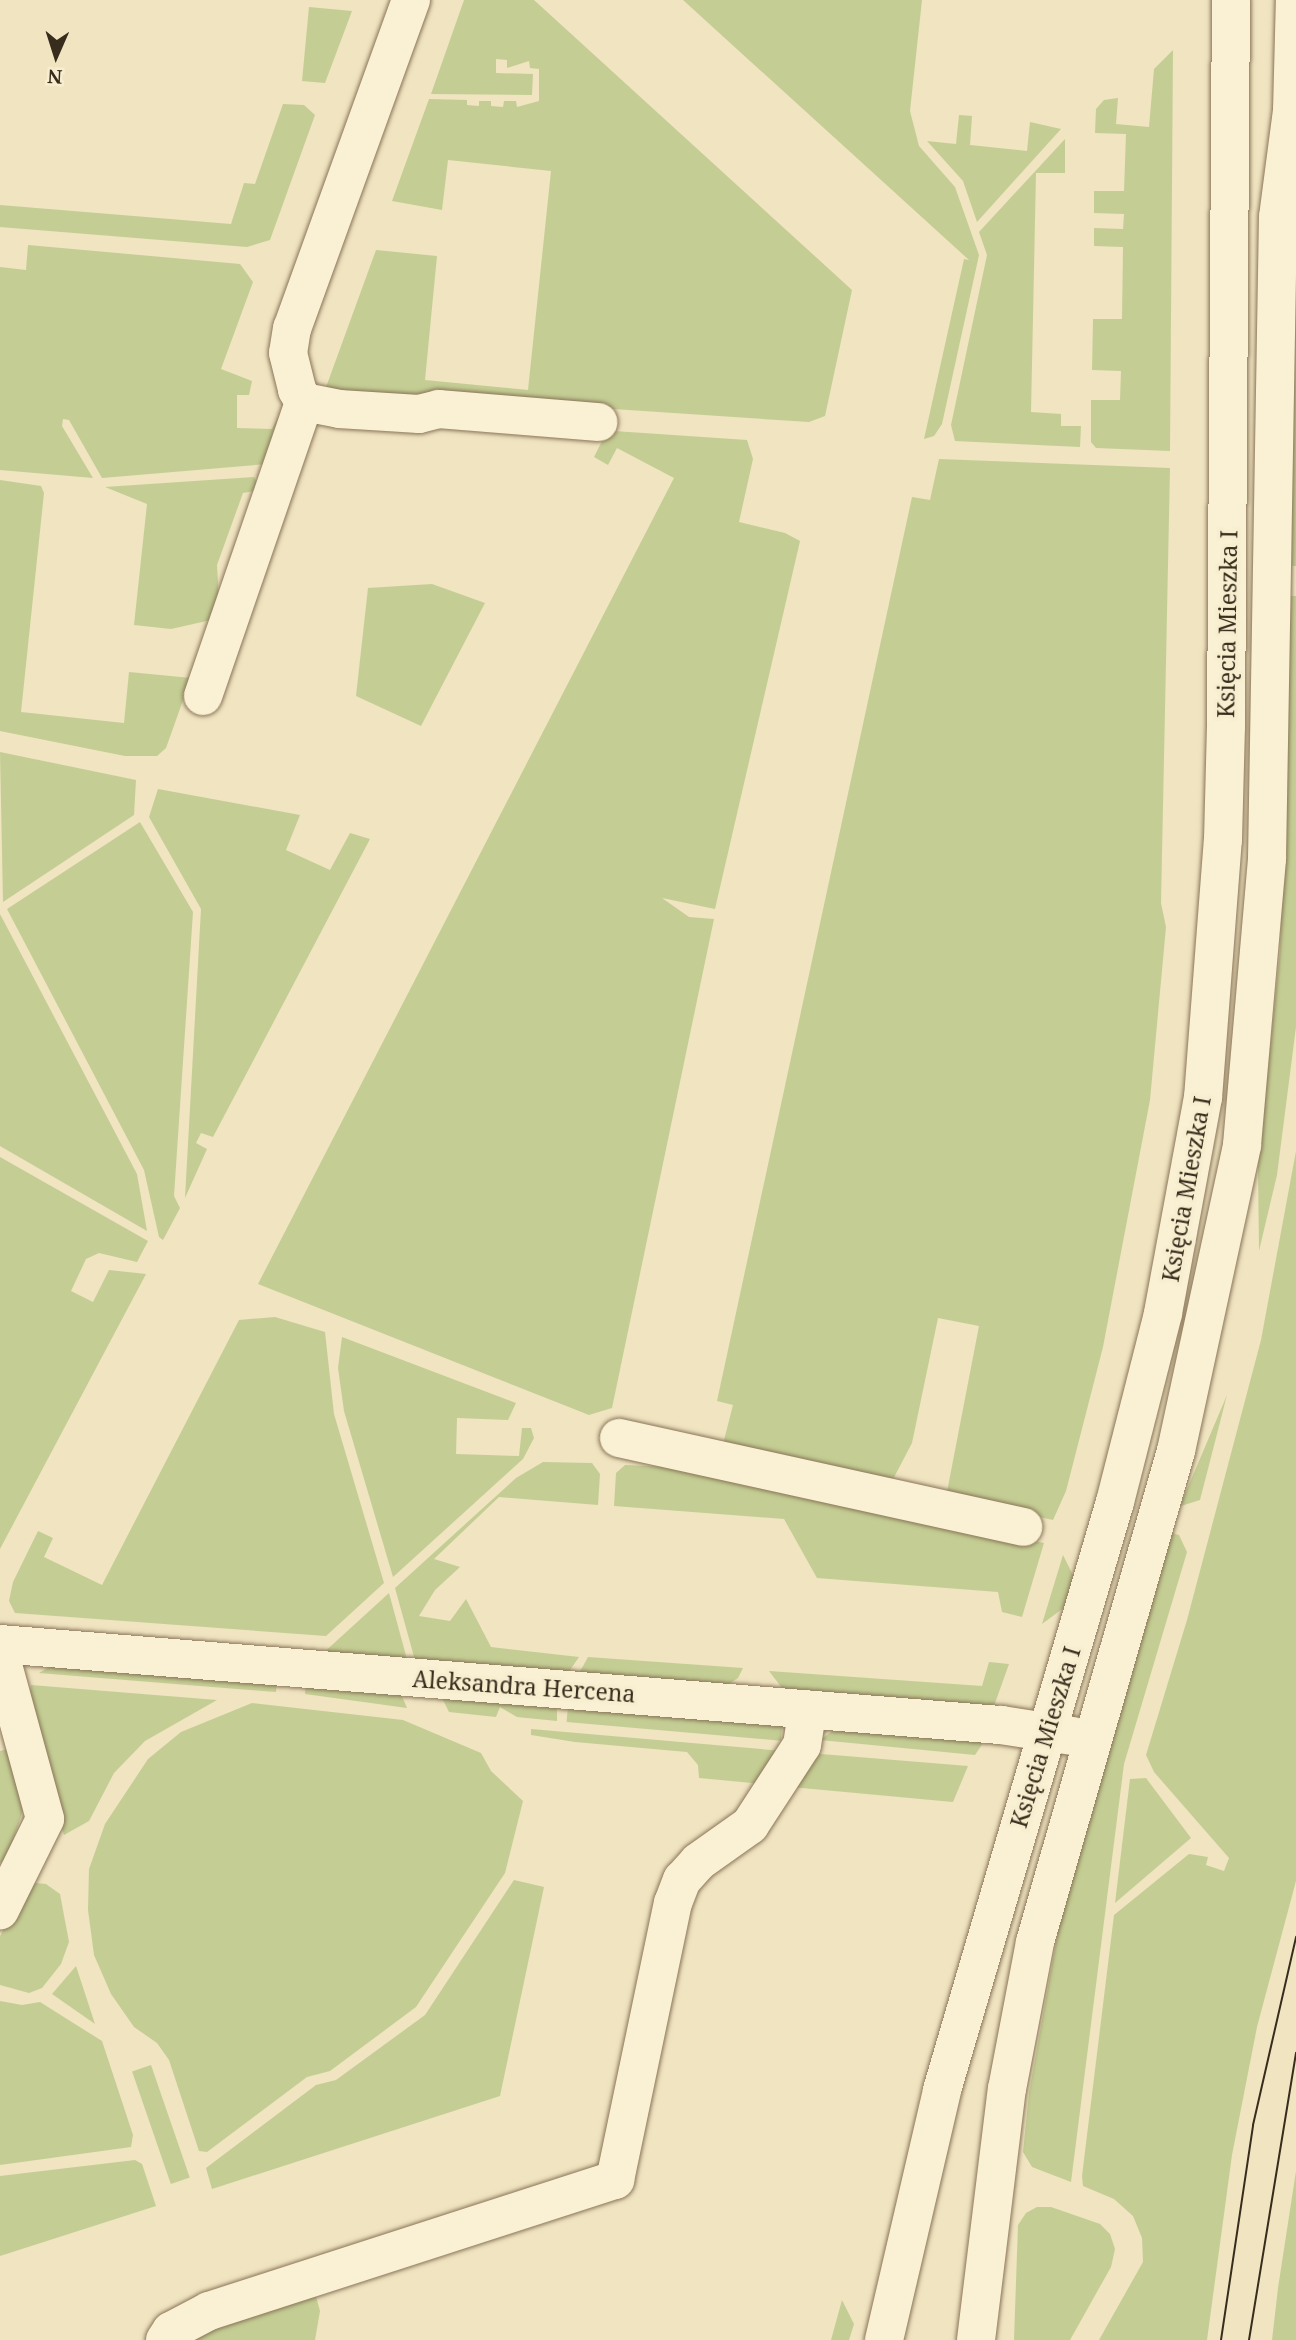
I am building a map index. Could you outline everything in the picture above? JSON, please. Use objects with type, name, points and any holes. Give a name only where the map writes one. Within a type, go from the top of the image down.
[{"type":"street","points":[[203,696],[304,402],[291,375],[288,353],[292,328],[411,0]]},
{"type":"street","name":"Księcia Mieszka I","points":[[884,2340],[939,2102],[1115,1502],[1163,1313],[1203,1098],[1223,840],[1226,727],[1231,0]]},
{"type":"street","name":"Księcia Mieszka I","points":[[976,2340],[1019,2012],[1092,1738],[1159,1514],[1198,1361],[1247,1107],[1268,845],[1278,217],[1292,111],[1295,0]]},
{"type":"street","points":[[304,402],[339,409],[419,414],[439,409],[598,422]]},
{"type":"street","points":[[619,1438],[1023,1527]]},
{"type":"street","name":"Aleksandra Hercena","points":[[0,1644],[808,1709],[1092,1738]]},
{"type":"street","points":[[0,1654],[45,1819],[0,1910]]},
{"type":"street","points":[[165,2340],[170,2331],[209,2311],[615,2180],[673,1903],[682,1880],[698,1862],[750,1825],[802,1745],[808,1709]]},
{"type":"green space","points":[[464,0],[534,0],[852,290],[825,416],[809,422],[325,390],[376,250],[437,256],[425,380],[528,390],[551,171],[448,160],[442,210],[392,201],[429,99],[467,100],[467,105],[479,106],[479,101],[491,101],[491,106],[503,107],[504,101],[516,101],[517,107],[539,101],[539,69],[530,68],[529,61],[507,68],[507,60],[496,59],[496,73],[533,74],[532,95],[431,94]]},
{"type":"green space","points":[[683,0],[922,0],[910,111],[919,146],[955,187],[979,255],[942,424],[934,436],[924,439],[964,259],[969,260]]},
{"type":"green space","points":[[309,7],[352,11],[325,83],[302,81]]},
{"type":"green space","points":[[1173,50],[1170,451],[1096,448],[1091,442],[1091,400],[1120,400],[1121,371],[1092,370],[1093,319],[1122,319],[1123,247],[1094,246],[1094,228],[1123,229],[1124,214],[1094,213],[1094,191],[1124,191],[1126,134],[1095,133],[1096,109],[1104,100],[1118,98],[1116,124],[1149,127],[1154,69]]},
{"type":"green space","points":[[283,104],[304,105],[315,115],[270,240],[247,247],[0,227],[0,205],[231,224],[244,183],[255,184]]},
{"type":"green space","points":[[959,115],[972,116],[970,145],[1027,151],[1030,122],[1061,129],[977,222],[963,181],[927,141],[956,144]]},
{"type":"green space","points":[[1065,139],[1065,173],[1036,173],[1031,412],[1061,414],[1061,426],[1081,426],[1080,447],[955,441],[951,425],[987,255],[979,232]]},
{"type":"green space","points":[[1296,211],[1296,566],[1292,566],[1291,243]]},
{"type":"green space","points":[[28,245],[240,264],[253,282],[221,369],[252,381],[249,395],[237,395],[237,428],[272,429],[283,408],[267,464],[102,478],[69,420],[63,419],[62,426],[93,478],[0,470],[0,267],[26,270]]},
{"type":"green space","points":[[614,431],[747,440],[753,459],[739,522],[785,533],[800,541],[715,909],[662,898],[689,917],[714,919],[612,1408],[589,1415],[258,1284],[674,478],[617,448],[608,465],[594,457],[606,433]]},
{"type":"green space","points":[[939,459],[1170,468],[1161,903],[1166,927],[1150,1100],[1103,1347],[1066,1491],[1053,1520],[946,1497],[979,1326],[938,1318],[912,1443],[890,1485],[722,1448],[733,1405],[717,1401],[912,497],[930,500]]},
{"type":"green space","points":[[254,477],[261,490],[243,493],[217,565],[220,618],[171,629],[134,625],[147,504],[105,487]]},
{"type":"green space","points":[[0,480],[41,486],[44,493],[21,712],[124,723],[129,672],[191,678],[166,748],[157,756],[125,756],[0,731]]},
{"type":"green space","points":[[432,584],[485,603],[421,726],[356,696],[368,588]]},
{"type":"green space","points":[[1291,596],[1296,596],[1296,1027],[1277,1175],[1259,1251],[1258,1166],[1280,951]]},
{"type":"green space","points":[[0,752],[136,780],[134,815],[3,902]]},
{"type":"green space","points":[[158,789],[300,815],[286,850],[330,870],[350,833],[370,839],[213,1137],[201,1133],[196,1143],[207,1149],[185,1198],[201,909],[149,817]]},
{"type":"green space","points":[[140,822],[193,912],[174,1196],[180,1208],[163,1240],[159,1237],[144,1170],[7,909]]},
{"type":"green space","points":[[0,914],[137,1174],[147,1231],[0,1146]]},
{"type":"green space","points":[[1296,1151],[1296,1881],[1257,2027],[1232,2155],[1207,2340],[1099,2340],[1143,2262],[1142,2238],[1133,2216],[1114,2199],[1083,2186],[1082,2176],[1114,1915],[1189,1854],[1208,1857],[1206,1865],[1224,1871],[1229,1858],[1154,1772],[1146,1755],[1187,1620],[1261,1340]]},
{"type":"green space","points":[[0,1157],[148,1241],[137,1262],[99,1253],[86,1259],[71,1291],[93,1302],[109,1270],[146,1274],[0,1549]]},
{"type":"green space","points":[[275,1317],[325,1332],[334,1414],[384,1583],[326,1636],[15,1613],[9,1601],[13,1582],[38,1531],[53,1538],[44,1557],[102,1585],[239,1320]]},
{"type":"green space","points":[[342,1337],[516,1403],[508,1420],[457,1418],[456,1454],[519,1456],[522,1428],[531,1428],[534,1438],[523,1459],[393,1577],[344,1411],[338,1368]]},
{"type":"green space","points":[[1227,1395],[1200,1500],[1181,1506],[1182,1501]]},
{"type":"green space","points":[[543,1462],[592,1463],[600,1474],[598,1505],[499,1497],[434,1559],[460,1567],[435,1590],[419,1616],[450,1621],[466,1599],[491,1647],[579,1657],[566,1676],[416,1664],[395,1588],[516,1478]]},
{"type":"green space","points":[[625,1465],[695,1468],[1044,1543],[1022,1617],[1002,1612],[998,1592],[817,1578],[784,1519],[614,1506],[616,1473]]},
{"type":"green space","points":[[1172,1533],[1179,1535],[1187,1552],[1124,1764],[1071,2182],[1032,2167],[1023,2152],[1029,2093],[1059,1926]]},
{"type":"green space","points":[[1063,1555],[1074,1577],[1065,1607],[1042,1624]]},
{"type":"green space","points":[[389,1593],[408,1663],[320,1656]]},
{"type":"green space","points":[[588,1657],[743,1668],[738,1678],[727,1685],[577,1677]]},
{"type":"green space","points":[[989,1662],[1009,1664],[994,1706],[782,1688],[769,1671],[982,1686]]},
{"type":"green space","points":[[51,1666],[277,1681],[276,1692],[39,1673]]},
{"type":"green space","points":[[306,1683],[401,1694],[407,1708],[305,1694]]},
{"type":"green space","points":[[31,1685],[217,1700],[145,1741],[114,1773],[89,1821],[64,1835],[26,1718]]},
{"type":"green space","points":[[441,1696],[557,1707],[557,1721],[517,1717],[500,1707],[496,1717],[449,1712]]},
{"type":"green space","points":[[252,1703],[403,1720],[481,1753],[491,1771],[523,1801],[505,1873],[416,2007],[330,2071],[307,2077],[207,2152],[199,2151],[169,2060],[157,2043],[134,2027],[111,1994],[94,1955],[88,1910],[89,1869],[105,1824],[148,1759],[181,1732]]},
{"type":"green space","points":[[568,1706],[782,1725],[781,1741],[567,1722]]},
{"type":"green space","points":[[531,1729],[783,1751],[763,1784],[699,1778],[698,1765],[687,1752],[575,1742],[531,1735]]},
{"type":"green space","points":[[834,1730],[985,1740],[975,1755],[820,1740]]},
{"type":"green space","points":[[12,1748],[26,1801],[7,1859],[0,1863],[0,1751]]},
{"type":"green space","points":[[809,1753],[968,1766],[953,1802],[791,1787]]},
{"type":"green space","points":[[1146,1778],[1191,1838],[1115,1903],[1130,1779]]},
{"type":"green space","points":[[514,1880],[544,1887],[500,2096],[212,2189],[206,2168],[316,2085],[336,2080],[425,2015]]},
{"type":"green space","points":[[36,1883],[46,1884],[60,1894],[69,1942],[61,1964],[42,1988],[29,1993],[0,1985],[0,1936],[26,1888]]},
{"type":"green space","points":[[76,1966],[95,2024],[52,1994]]},
{"type":"green space","points":[[0,2001],[22,2005],[40,2002],[102,2041],[133,2135],[131,2147],[0,2165]]},
{"type":"green space","points":[[151,2065],[190,2178],[171,2184],[132,2072]]},
{"type":"green space","points":[[135,2160],[142,2164],[156,2206],[0,2256],[0,2176]]},
{"type":"green space","points":[[1296,2171],[1296,2340],[1272,2340],[1278,2288]]},
{"type":"green space","points":[[1037,2207],[1051,2207],[1100,2224],[1110,2234],[1115,2249],[1111,2267],[1070,2340],[1014,2340],[1018,2225],[1026,2213]]},
{"type":"green space","points":[[315,2293],[320,2311],[315,2340],[185,2340]]},
{"type":"green space","points":[[842,2300],[854,2324],[849,2340],[831,2340]]},
{"type":"tram line","points":[[1221,2340],[1253,2125],[1296,1937]]},
{"type":"tram line","points":[[1249,2340],[1296,2053]]}]
